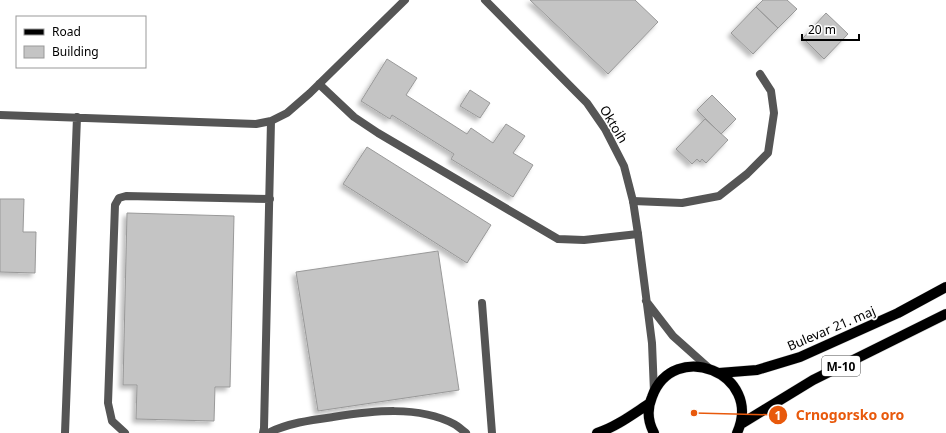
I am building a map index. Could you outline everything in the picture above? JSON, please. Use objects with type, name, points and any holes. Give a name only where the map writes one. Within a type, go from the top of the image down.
[{"type":"main road","name":"Bulevar 21. maj","points":[[714,371],[757,370],[800,357],[898,313],[946,287]]},
{"type":"main road","name":"M-10","points":[[739,429],[813,380],[946,314]]},
{"type":"main road","name":"M-10","points":[[654,433],[651,428],[649,415],[650,403],[660,382],[683,368],[697,367],[714,371],[730,383],[738,395],[742,410],[739,429]]},
{"type":"main road","points":[[597,433],[603,431],[650,403]]},
{"type":"street","points":[[0,115],[256,124],[271,121],[287,113],[405,0]]},
{"type":"street","name":"Oktoih","points":[[485,0],[576,91],[596,115],[612,141],[624,166],[633,201],[638,234],[652,343],[654,392]]},
{"type":"street","points":[[633,201],[682,203],[719,196],[747,174],[768,153],[774,113],[772,91],[760,74]]},
{"type":"street","points":[[319,84],[354,117],[378,133],[558,239],[584,240],[638,234]]},
{"type":"street","points":[[65,433],[77,117]]},
{"type":"street","points":[[263,433],[271,121]]},
{"type":"street","points":[[125,433],[112,421],[108,403],[115,205],[119,198],[126,196],[270,199]]},
{"type":"street","name":"Oktoih","points":[[646,300],[673,336],[714,371]]},
{"type":"street","points":[[482,303],[492,433]]},
{"type":"street","points":[[268,433],[276,429],[317,419],[366,412],[388,411],[415,413],[436,417],[454,424],[466,433]]},
{"type":"building","points":[[530,0],[635,0],[658,22],[608,74]]},
{"type":"building","points":[[763,0],[787,0],[797,9],[778,28],[756,7]]},
{"type":"building","points":[[756,7],[778,28],[753,54],[731,33]]},
{"type":"building","points":[[826,13],[848,34],[824,59],[803,38]]},
{"type":"building","points":[[387,59],[417,78],[406,95],[467,134],[471,128],[493,143],[506,124],[525,136],[513,153],[533,165],[513,197],[451,159],[454,154],[392,115],[390,119],[361,101]]},
{"type":"building","points":[[470,90],[490,103],[480,118],[460,106]]},
{"type":"building","points":[[712,95],[736,119],[721,134],[697,110]]},
{"type":"building","points":[[705,119],[728,140],[706,163],[702,159],[700,162],[697,159],[692,164],[676,149]]},
{"type":"building","points":[[367,147],[491,225],[467,263],[343,184]]},
{"type":"building","points":[[0,199],[24,199],[23,232],[36,232],[35,273],[0,272]]},
{"type":"building","points":[[127,213],[234,216],[230,387],[215,387],[214,421],[136,419],[137,385],[123,385]]},
{"type":"building","points":[[438,251],[459,390],[318,411],[296,272]]},
{"type":"place","name":"Crnogorsko oro","points":[[694,413]]}]
